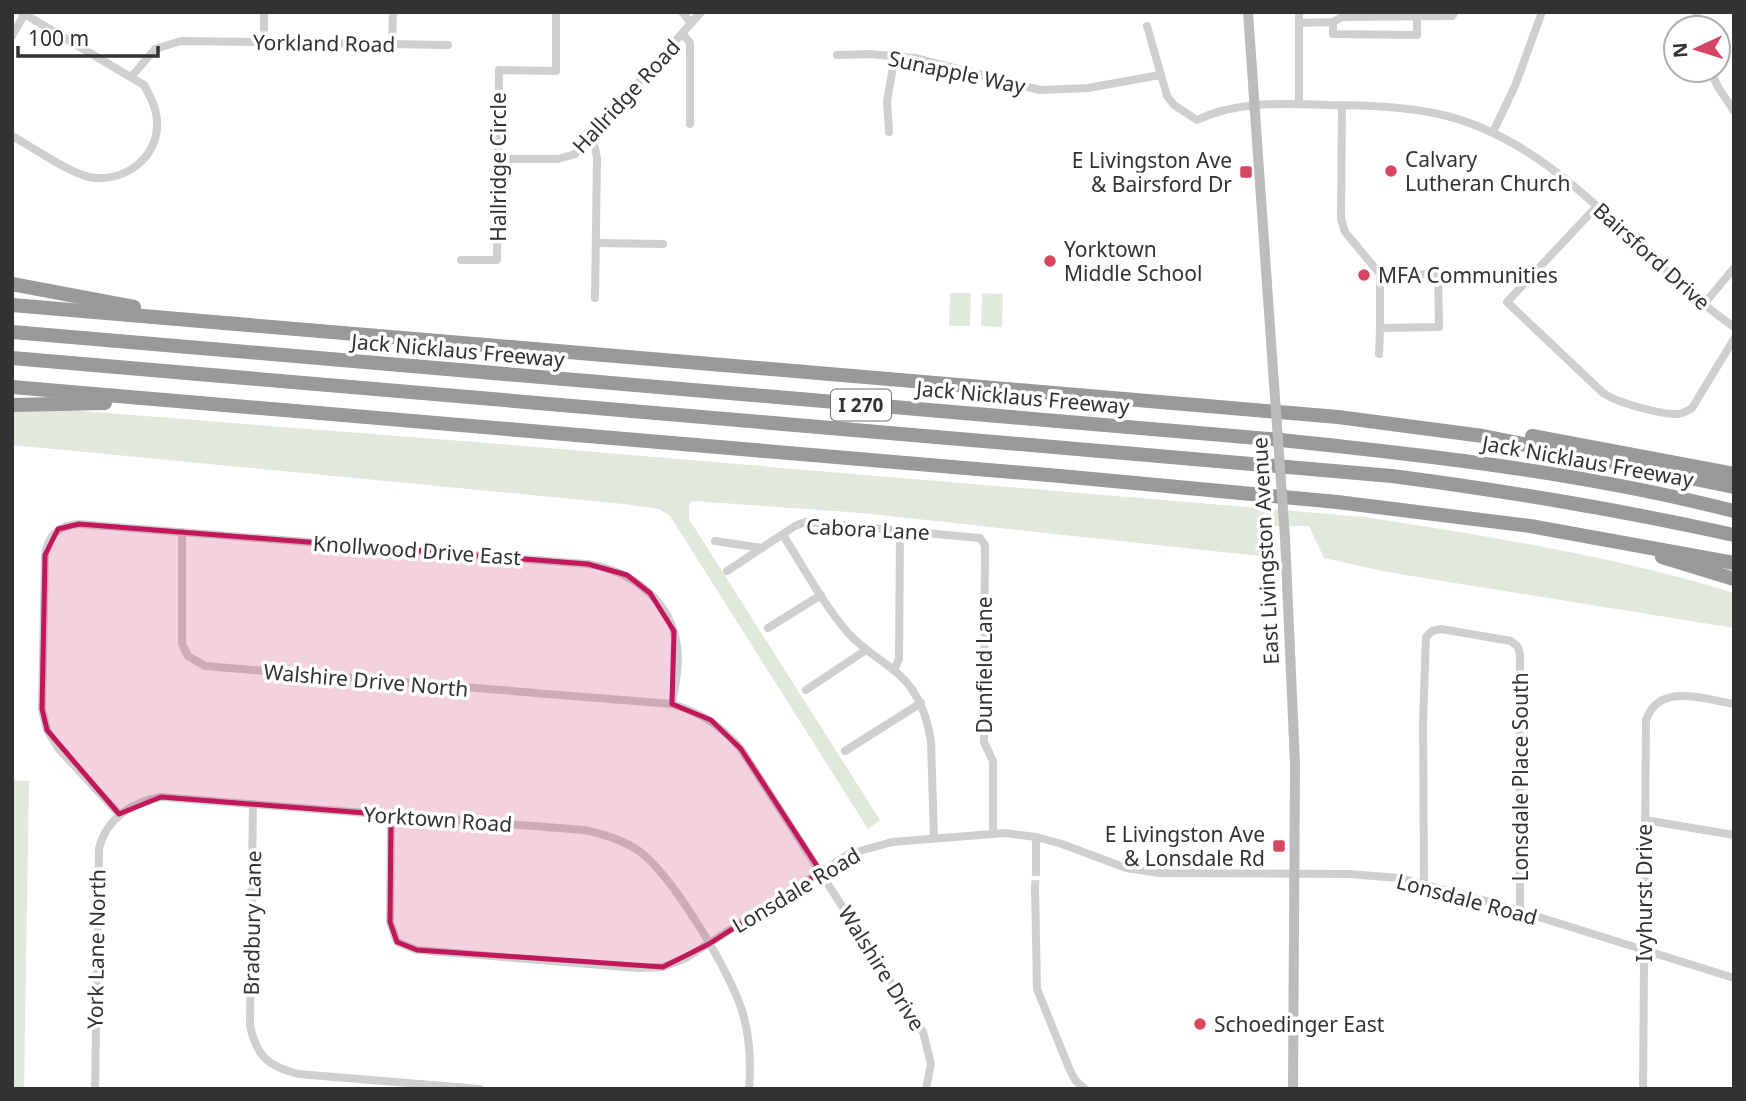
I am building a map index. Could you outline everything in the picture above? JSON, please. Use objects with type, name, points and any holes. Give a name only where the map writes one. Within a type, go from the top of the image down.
[{"type":"highway","points":[[12,284],[138,308],[165,318]]},
{"type":"highway","points":[[12,305],[1338,417],[1483,436],[1734,487]]},
{"type":"highway","name":"Jack Nicklaus Freeway","points":[[12,332],[1414,453],[1596,481],[1734,512]]},
{"type":"highway","name":"Jack Nicklaus Freeway","points":[[12,358],[1392,476],[1539,497],[1734,535]]},
{"type":"highway","points":[[12,387],[1323,501],[1530,526],[1734,563]]},
{"type":"highway","points":[[12,405],[167,400]]},
{"type":"highway","points":[[1483,436],[1520,434],[1734,474]]},
{"type":"highway","points":[[1611,541],[1734,579]]},
{"type":"main road","name":"East Livingston Avenue","points":[[1248,12],[1285,537],[1294,738],[1293,1089]]},
{"type":"street","points":[[264,12],[264,42]]},
{"type":"street","points":[[393,12],[393,44]]},
{"type":"street","name":"Hallridge Circle","points":[[461,260],[498,260],[499,70],[556,71],[556,12]]},
{"type":"street","points":[[682,12],[691,23]]},
{"type":"street","name":"Hallridge Road","points":[[498,159],[566,158],[575,154],[701,12]]},
{"type":"street","points":[[1299,12],[1299,104]]},
{"type":"street","points":[[1299,23],[1333,22],[1342,17],[1452,16],[1455,12]]},
{"type":"street","points":[[1493,132],[1515,86],[1542,12]]},
{"type":"street","points":[[12,36],[23,13],[132,76],[144,85],[150,96],[157,122],[155,138],[145,158],[120,176],[107,178],[80,174],[12,136]]},
{"type":"street","points":[[1333,22],[1333,34],[1417,35],[1417,16]]},
{"type":"street","name":"Bairsford Drive","points":[[1147,26],[1167,96],[1174,105],[1197,120],[1220,111],[1255,104],[1388,106],[1436,113],[1493,132],[1550,166],[1703,304],[1734,327]]},
{"type":"street","points":[[682,34],[690,43],[690,124]]},
{"type":"street","name":"Yorkland Road","points":[[132,76],[151,52],[181,41],[449,45]]},
{"type":"street","name":"Sunapple Way","points":[[837,55],[915,58],[1040,90],[1088,88],[1160,75]]},
{"type":"street","points":[[889,132],[887,101],[895,57]]},
{"type":"street","points":[[1717,84],[1734,111]]},
{"type":"street","points":[[1342,105],[1342,226],[1380,274],[1380,354]]},
{"type":"street","points":[[590,139],[597,159],[595,298]]},
{"type":"street","points":[[1597,206],[1507,302],[1611,398],[1675,415],[1692,408],[1734,340]]},
{"type":"street","points":[[596,243],[663,244]]},
{"type":"street","points":[[1703,304],[1734,268]]},
{"type":"street","points":[[1380,274],[1438,274],[1439,327],[1380,328]]},
{"type":"street","name":"Cabora Lane","points":[[727,571],[805,522],[980,538]]},
{"type":"street","name":"Knollwood Drive East","points":[[119,814],[58,748],[47,730],[42,709],[45,555],[48,540],[58,529],[79,524],[588,564],[616,570],[650,593],[674,631],[678,668],[672,704]]},
{"type":"street","points":[[894,670],[899,659],[900,530]]},
{"type":"street","name":"Walshire Drive North","points":[[182,532],[182,644],[188,656],[205,666],[672,704]]},
{"type":"street","points":[[783,535],[837,619],[866,650],[894,670],[921,703],[931,743],[934,838]]},
{"type":"street","name":"Dunfield Lane","points":[[980,538],[985,545],[984,742],[993,761],[993,834]]},
{"type":"street","points":[[715,541],[762,548]]},
{"type":"street","points":[[768,628],[821,595]]},
{"type":"street","name":"Lonsdale Place South","points":[[1424,883],[1426,637],[1432,631],[1441,629],[1502,639],[1515,644],[1520,655],[1520,912]]},
{"type":"street","points":[[806,690],[866,650]]},
{"type":"street","name":"Ivyhurst Drive","points":[[1643,1089],[1645,728],[1649,713],[1658,702],[1680,695],[1734,704]]},
{"type":"street","points":[[845,751],[921,703]]},
{"type":"street","name":"Walshire Drive","points":[[672,704],[711,720],[741,749],[923,1032],[931,1064],[926,1089]]},
{"type":"street","name":"Yorktown Road","points":[[119,814],[141,802],[161,797],[584,830],[621,841],[653,863],[673,887],[726,973],[743,1012],[750,1055],[749,1089]]},
{"type":"street","name":"Bradbury Lane","points":[[253,804],[250,1026],[254,1043],[263,1058],[279,1069],[298,1074],[480,1089]]},
{"type":"street","name":"York Lane North","points":[[95,1089],[98,856],[104,833],[119,814]]},
{"type":"street","name":"Lonsdale Road","points":[[390,815],[390,922],[393,936],[403,946],[417,950],[650,968],[675,964],[849,854],[892,842],[993,834],[1036,837],[1126,868],[1160,873],[1388,877],[1424,883],[1734,978]]},
{"type":"street","points":[[1644,820],[1734,835]]},
{"type":"street","points":[[1036,837],[1036,872]]},
{"type":"street","points":[[1035,888],[1037,989],[1069,1068],[1075,1080],[1085,1089]]},
{"type":"highlighted area","points":[[79,524],[588,564],[627,575],[650,593],[674,631],[672,704],[711,720],[741,749],[821,872],[709,944],[663,967],[417,950],[397,942],[390,922],[391,815],[161,797],[119,814],[47,730],[42,709],[45,555],[58,529]]},
{"type":"shaded area","points":[[950,293],[971,293],[970,326],[949,326]]},
{"type":"shaded area","points":[[982,293],[1003,294],[1002,327],[981,326]]},
{"type":"shaded area","points":[[12,408],[56,409],[512,445],[1364,517],[1596,558],[1734,593],[1734,628],[1387,572],[1324,558],[1309,526],[1268,526],[1271,541],[1269,551],[1259,556],[862,513],[692,501],[689,504],[689,519],[880,820],[868,829],[670,516],[659,509],[12,445]]},
{"type":"shaded area","points":[[12,780],[29,781],[24,1089],[12,1089]]},
{"type":"tunnel","points":[[1035,888],[1036,872]]},
{"type":"place","name":"Calvary Lutheran Church","points":[[1391,171]]},
{"type":"place","name":"E Livingston Ave & Bairsford Dr","points":[[1246,172]]},
{"type":"place","name":"Yorktown Middle School","points":[[1050,261]]},
{"type":"place","name":"MFA Communities","points":[[1364,275]]},
{"type":"place","name":"E Livingston Ave & Lonsdale Rd","points":[[1279,846]]},
{"type":"place","name":"Schoedinger East","points":[[1200,1024]]}]
